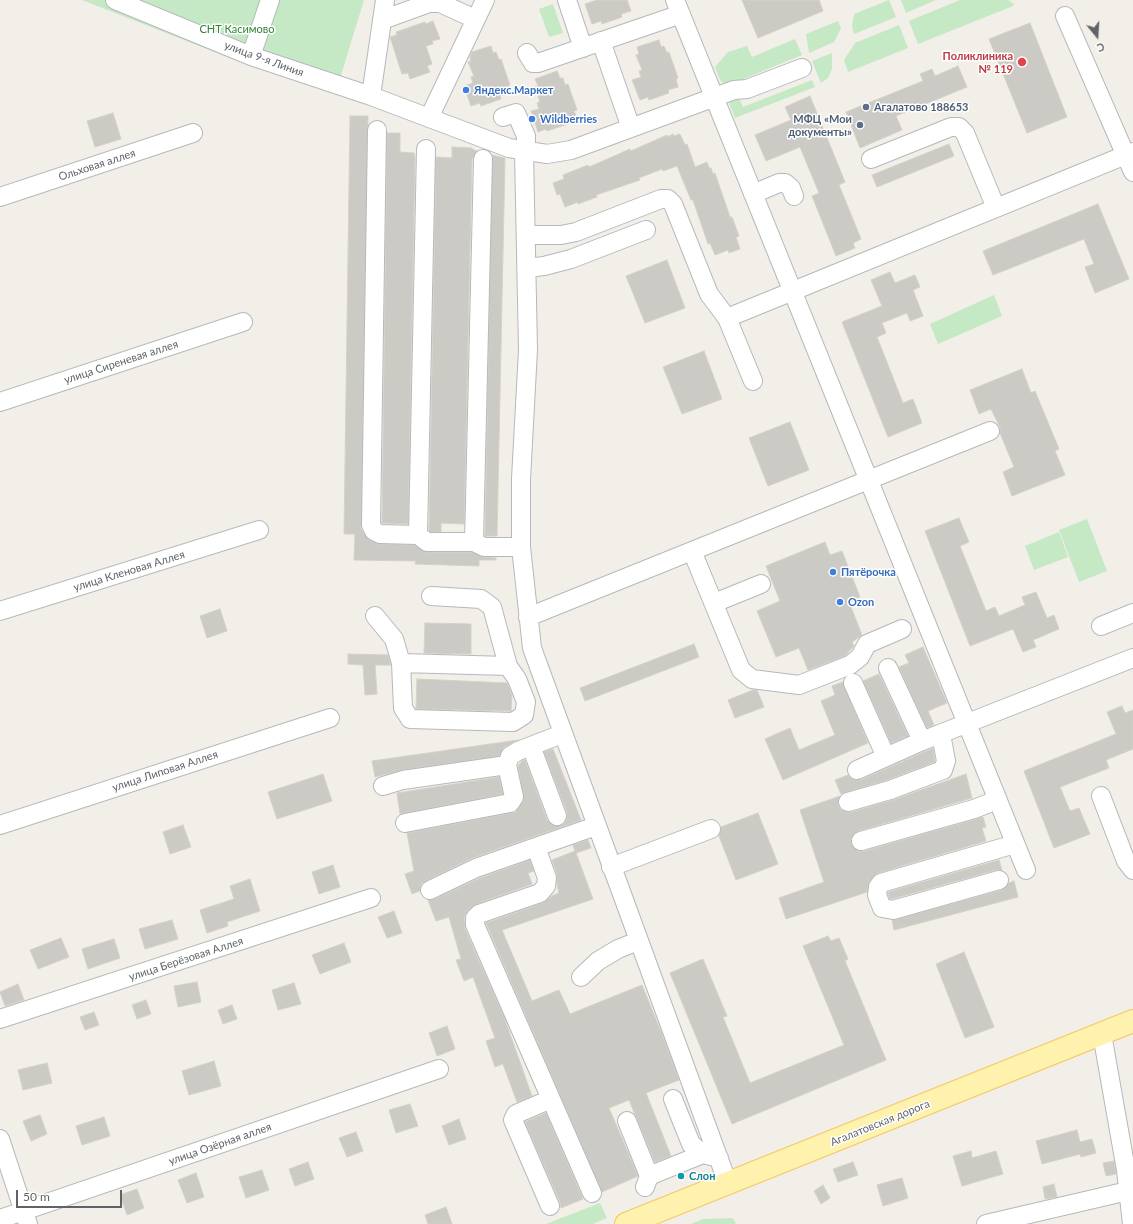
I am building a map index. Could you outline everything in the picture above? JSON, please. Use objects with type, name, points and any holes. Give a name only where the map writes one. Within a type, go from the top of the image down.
[{"type":"main road","name":"Агалатовская дорога","points":[[626,1224],[1133,1021]]},
{"type":"street","name":"улица 9-я Линия","points":[[115,0],[251,56],[371,96],[509,148],[524,152],[547,154],[571,150],[734,90],[747,89],[802,68]]},
{"type":"street","points":[[251,56],[270,0]]},
{"type":"street","points":[[371,96],[385,0]]},
{"type":"street","points":[[429,118],[484,0]]},
{"type":"street","points":[[567,0],[584,48]]},
{"type":"street","points":[[382,20],[429,3],[440,3],[475,19]]},
{"type":"street","points":[[527,53],[533,63],[538,63],[601,42],[678,7],[867,480],[1026,870]]},
{"type":"street","points":[[1065,16],[1130,154],[1133,172]]},
{"type":"street","points":[[601,42],[631,128]]},
{"type":"street","points":[[503,117],[516,113],[526,136],[524,152],[528,350],[521,479],[521,547],[532,648],[547,694],[638,941],[711,1156],[728,1184]]},
{"type":"street","points":[[871,159],[951,127],[959,127],[965,133],[996,208]]},
{"type":"street","points":[[377,130],[371,525],[374,531],[380,534],[418,535],[427,542],[474,542],[484,546],[521,547]]},
{"type":"street","name":"Ольховая аллея","points":[[0,197],[193,133]]},
{"type":"street","points":[[418,535],[426,149]]},
{"type":"street","points":[[727,318],[1130,154]]},
{"type":"street","points":[[474,542],[483,159]]},
{"type":"street","points":[[753,194],[779,183],[785,183],[790,188],[794,196]]},
{"type":"street","points":[[526,235],[561,235],[576,232],[661,199],[668,199],[673,204],[709,294],[727,318],[753,381]]},
{"type":"street","points":[[527,268],[544,266],[571,259],[646,230]]},
{"type":"street","name":"улица Сиреневая аллея","points":[[0,402],[243,322]]},
{"type":"street","points":[[528,617],[990,432]]},
{"type":"street","name":"улица Кленовая Аллея","points":[[0,611],[259,530]]},
{"type":"street","points":[[692,551],[741,670],[752,679],[799,685],[850,665],[860,657],[867,644],[902,629]]},
{"type":"street","points":[[714,603],[761,584]]},
{"type":"street","points":[[375,616],[394,639],[401,663],[403,708],[410,719],[513,722],[524,715],[526,702],[517,679],[508,666],[492,607],[481,599],[431,596]]},
{"type":"street","points":[[1101,626],[1133,613]]},
{"type":"street","points":[[857,770],[922,741],[1133,658]]},
{"type":"street","points":[[401,663],[508,666]]},
{"type":"street","points":[[888,668],[922,741]]},
{"type":"street","points":[[853,683],[886,757]]},
{"type":"street","points":[[526,702],[547,694]]},
{"type":"street","name":"улица Липовая Аллея","points":[[0,825],[330,718]]},
{"type":"street","points":[[405,823],[510,803],[514,797],[507,765],[510,756],[518,750],[562,734]]},
{"type":"street","points":[[848,802],[890,790],[942,770],[946,761],[941,734]]},
{"type":"street","points":[[531,746],[557,816]]},
{"type":"street","points":[[383,786],[403,780],[507,765]]},
{"type":"street","points":[[1101,796],[1126,861],[1133,870]]},
{"type":"street","points":[[861,841],[974,809],[997,800]]},
{"type":"street","points":[[430,890],[476,868],[596,826]]},
{"type":"street","points":[[611,867],[711,829]]},
{"type":"street","points":[[999,880],[893,910],[882,908],[877,895],[878,887],[881,883],[1015,844]]},
{"type":"street","points":[[536,847],[547,878],[546,886],[540,893],[479,914],[475,918],[475,925],[592,1193]]},
{"type":"street","name":"улица Берёзовая Аллея","points":[[0,1019],[372,898]]},
{"type":"street","points":[[581,977],[598,961],[618,949],[638,941]]},
{"type":"street","points":[[1102,1034],[1132,1224]]},
{"type":"street","name":"улица Озёрная аллея","points":[[0,1219],[26,1217],[439,1069]]},
{"type":"street","points":[[550,1206],[513,1120],[516,1114],[551,1099]]},
{"type":"street","points":[[673,1099],[691,1144],[711,1156]]},
{"type":"street","points":[[627,1121],[647,1181],[711,1156]]},
{"type":"street","points":[[0,1139],[26,1217]]},
{"type":"street","points":[[986,1224],[1128,1191]]},
{"type":"green space","name":"СНТ Касимово","points":[[82,0],[364,0],[338,85],[260,50],[253,67]]},
{"type":"green space","points":[[889,0],[896,17],[854,34],[852,26],[854,14]]},
{"type":"green space","points":[[901,0],[936,0],[906,13]]},
{"type":"green space","points":[[960,0],[1008,0],[1014,4],[1013,6],[918,44],[909,21]]},
{"type":"green space","points":[[553,4],[563,33],[549,37],[539,9]]},
{"type":"green space","points":[[838,21],[841,28],[834,42],[809,53],[806,34]]},
{"type":"green space","points":[[899,25],[908,48],[848,72],[844,60],[855,43]]},
{"type":"green space","points":[[795,39],[802,55],[729,85],[724,84],[720,80],[715,67],[728,52],[747,46],[752,57]]},
{"type":"green space","points":[[832,53],[832,69],[828,78],[821,83],[812,61]]},
{"type":"green space","points":[[812,80],[815,87],[735,118],[729,103],[738,96],[743,107]]},
{"type":"green space","points":[[994,295],[1002,316],[938,344],[930,324]]},
{"type":"green space","points":[[1087,519],[1107,571],[1079,582],[1059,530]]},
{"type":"green space","points":[[1059,532],[1068,557],[1034,570],[1025,546]]},
{"type":"green space","points":[[600,1203],[607,1218],[593,1224],[546,1224]]},
{"type":"green space","points":[[733,1218],[736,1224],[691,1224],[703,1219]]},
{"type":"building","points":[[597,0],[627,0],[631,11],[621,14],[622,17],[602,24],[601,21],[592,24],[585,4]]},
{"type":"building","points":[[742,0],[819,0],[823,11],[758,38]]},
{"type":"building","points":[[433,21],[440,39],[432,41],[433,44],[426,46],[432,64],[427,66],[430,72],[410,79],[408,73],[402,74],[390,37],[397,35],[396,32],[425,22],[426,24]]},
{"type":"building","name":"Поликлиника № 119","points":[[1030,23],[1067,117],[1027,133],[989,39]]},
{"type":"building","points":[[659,40],[661,47],[664,46],[667,53],[669,52],[678,78],[676,79],[678,87],[668,90],[669,93],[649,100],[648,97],[640,100],[632,80],[641,77],[639,71],[642,70],[636,55],[639,54],[637,47]]},
{"type":"building","points":[[491,46],[493,53],[496,52],[499,60],[501,59],[510,85],[508,86],[510,93],[500,96],[501,99],[481,106],[480,103],[471,106],[464,86],[473,83],[471,77],[474,76],[468,62],[471,61],[470,57],[472,52]]},
{"type":"building","points":[[958,66],[967,87],[896,116],[902,130],[860,148],[846,112],[923,81],[920,74],[932,69],[935,76]]},
{"type":"building","points":[[557,71],[560,78],[563,78],[565,85],[568,84],[577,110],[574,111],[577,118],[567,122],[568,124],[547,131],[546,129],[538,132],[531,111],[539,109],[537,103],[540,102],[535,87],[538,86],[535,79]]},
{"type":"building","points":[[810,96],[845,182],[839,185],[861,239],[853,243],[855,248],[836,256],[812,196],[819,193],[800,147],[766,161],[755,135],[791,120],[785,107]]},
{"type":"building","points":[[113,113],[121,139],[95,147],[87,121]]},
{"type":"building","points":[[350,116],[368,116],[361,529],[369,540],[379,544],[414,545],[427,552],[472,552],[484,557],[496,558],[496,560],[479,560],[479,566],[415,564],[416,561],[354,560],[355,534],[344,534]]},
{"type":"building","points":[[387,133],[400,133],[400,152],[414,153],[415,157],[408,524],[382,523]]},
{"type":"building","points":[[673,134],[674,136],[680,134],[685,145],[687,144],[695,167],[707,162],[713,174],[715,173],[730,217],[732,217],[739,236],[736,237],[740,249],[729,253],[728,250],[715,255],[710,243],[708,244],[693,200],[691,200],[677,166],[663,171],[662,169],[639,178],[640,180],[596,195],[597,197],[578,204],[578,202],[565,207],[560,194],[557,195],[553,183],[564,179],[563,175],[588,165],[589,167],[630,149],[631,151],[667,135],[667,137]]},
{"type":"building","points":[[949,144],[954,156],[877,187],[872,175]]},
{"type":"building","points":[[452,147],[472,148],[477,151],[472,159],[464,524],[441,523],[441,532],[431,532],[429,530],[436,157],[452,158]]},
{"type":"building","points":[[492,155],[505,158],[497,536],[485,536]]},
{"type":"building","points":[[1098,204],[1129,279],[1095,293],[1085,267],[1094,264],[1084,239],[993,275],[983,251]]},
{"type":"building","points":[[667,260],[685,308],[645,323],[626,276]]},
{"type":"building","points":[[890,272],[895,283],[915,275],[920,287],[913,290],[923,316],[910,321],[907,313],[882,323],[886,333],[877,337],[903,403],[913,399],[922,423],[888,437],[842,322],[882,306],[871,280]]},
{"type":"building","points":[[704,351],[722,399],[682,414],[663,367]]},
{"type":"building","points":[[1022,369],[1031,393],[1035,391],[1059,449],[1055,451],[1065,475],[1012,496],[1003,472],[1014,467],[1000,433],[1000,427],[991,409],[979,414],[970,390]]},
{"type":"building","points":[[790,422],[809,470],[768,486],[749,438]]},
{"type":"building","points":[[959,518],[969,542],[960,546],[986,611],[995,607],[999,616],[1025,605],[1022,597],[1036,592],[1047,618],[1054,615],[1059,629],[1033,640],[1036,647],[1023,652],[1013,629],[970,646],[925,531]]},
{"type":"building","points":[[825,542],[830,555],[842,551],[860,597],[849,602],[862,635],[852,642],[854,646],[845,656],[808,670],[799,648],[776,657],[757,611],[780,601],[766,566]]},
{"type":"building","points":[[220,609],[227,631],[207,638],[200,616]]},
{"type":"building","points":[[425,623],[471,624],[471,654],[424,653]]},
{"type":"building","points":[[694,644],[699,657],[585,701],[580,688]]},
{"type":"building","points":[[923,647],[947,703],[928,711],[934,725],[927,728],[899,667],[909,663],[905,655]]},
{"type":"building","points":[[348,654],[388,655],[391,665],[375,665],[377,694],[365,695],[363,665],[348,664]]},
{"type":"building","points":[[879,674],[908,736],[891,743],[863,681]]},
{"type":"building","points":[[417,679],[507,683],[512,695],[511,711],[416,709]]},
{"type":"building","points":[[843,682],[868,743],[783,780],[765,739],[790,728],[799,750],[835,735],[821,701],[835,695],[832,686]]},
{"type":"building","points":[[753,690],[757,690],[764,707],[735,718],[728,700]]},
{"type":"building","points":[[1122,706],[1125,713],[1133,710],[1133,749],[1106,760],[1109,768],[1060,787],[1070,811],[1079,808],[1090,834],[1054,848],[1024,771],[1116,734],[1107,712]]},
{"type":"building","points":[[518,740],[504,747],[499,756],[402,770],[375,777],[372,761]]},
{"type":"building","points":[[933,748],[935,762],[887,780],[841,794],[835,780],[848,775],[856,780],[861,780]]},
{"type":"building","points":[[553,749],[581,820],[472,858],[425,881],[421,884],[420,891],[412,894],[405,874],[414,871],[407,833],[516,812],[524,799],[518,766],[523,760],[525,760],[547,820],[555,826],[565,823],[567,812],[544,752]]},
{"type":"building","points":[[323,774],[332,801],[277,819],[268,792]]},
{"type":"building","points":[[966,774],[972,798],[858,831],[851,838],[851,844],[858,851],[864,851],[983,817],[986,827],[982,828],[986,841],[878,873],[870,881],[867,892],[786,919],[779,898],[824,882],[800,810],[840,796],[838,804],[840,809],[845,812],[851,812],[893,800]]},
{"type":"building","points":[[499,777],[503,794],[400,814],[397,793]]},
{"type":"building","points":[[758,813],[778,864],[736,880],[719,836],[721,827]]},
{"type":"building","points":[[183,825],[191,847],[170,854],[163,832]]},
{"type":"building","points":[[588,840],[591,848],[576,853],[593,899],[502,930],[532,1001],[559,990],[570,1014],[642,985],[662,1034],[679,1080],[646,1093],[671,1156],[655,1162],[629,1100],[609,1108],[638,1176],[602,1192],[486,923],[543,903],[559,893],[557,874],[552,860],[575,851],[573,845]]},
{"type":"building","points":[[530,860],[534,871],[528,873],[532,884],[476,904],[467,911],[464,918],[465,929],[504,1017],[532,1096],[517,1102],[503,1064],[495,1067],[486,1041],[495,1038],[473,977],[464,981],[456,960],[461,959],[449,917],[436,921],[428,900],[435,899],[480,878]]},
{"type":"building","points":[[999,860],[1002,870],[996,870],[892,899],[890,899],[888,894],[888,892]]},
{"type":"building","points":[[333,865],[340,887],[319,894],[312,872]]},
{"type":"building","points":[[250,879],[260,911],[227,922],[228,926],[207,933],[200,910],[234,899],[230,886]]},
{"type":"building","points":[[1014,881],[1018,897],[894,930],[892,920],[1002,890],[1009,883]]},
{"type":"building","points":[[394,911],[402,933],[387,938],[378,917]]},
{"type":"building","points":[[172,920],[178,939],[145,949],[139,929]]},
{"type":"building","points":[[828,936],[831,941],[839,938],[848,959],[845,961],[886,1060],[732,1124],[670,973],[703,959],[727,1016],[723,1017],[750,1083],[844,1045],[803,946]]},
{"type":"building","points":[[61,938],[69,957],[38,969],[30,950]]},
{"type":"building","points":[[114,939],[120,958],[88,969],[82,949]]},
{"type":"building","points":[[344,943],[351,962],[320,974],[312,955]]},
{"type":"building","points":[[964,952],[994,1027],[965,1038],[936,964]]},
{"type":"building","points":[[197,982],[201,1002],[178,1007],[174,986]]},
{"type":"building","points":[[294,983],[301,1004],[278,1010],[272,990]]},
{"type":"building","points":[[18,984],[24,1000],[5,1006],[0,992]]},
{"type":"building","points":[[146,1000],[151,1014],[137,1019],[132,1005]]},
{"type":"building","points":[[232,1005],[237,1019],[223,1024],[218,1010]]},
{"type":"building","points":[[94,1012],[99,1025],[85,1030],[80,1017]]},
{"type":"building","points":[[447,1026],[455,1049],[437,1056],[429,1033]]},
{"type":"building","points":[[214,1061],[221,1086],[189,1095],[182,1071]]},
{"type":"building","points":[[47,1063],[52,1083],[23,1090],[18,1070]]},
{"type":"building","points":[[410,1104],[418,1126],[396,1133],[389,1110]]},
{"type":"building","points":[[546,1113],[583,1199],[561,1208],[560,1202],[525,1122]]},
{"type":"building","points":[[40,1115],[47,1134],[31,1141],[23,1121]]},
{"type":"building","points":[[104,1117],[110,1136],[82,1145],[76,1126]]},
{"type":"building","points":[[459,1119],[466,1139],[449,1145],[442,1126]]},
{"type":"building","points":[[1077,1130],[1080,1142],[1092,1139],[1096,1153],[1081,1157],[1080,1154],[1042,1164],[1036,1141]]},
{"type":"building","points":[[356,1132],[363,1151],[347,1157],[339,1138]]},
{"type":"building","points":[[971,1151],[972,1158],[996,1151],[1003,1174],[962,1186],[953,1156]]},
{"type":"building","points":[[1114,1161],[1116,1174],[1106,1176],[1103,1163]]},
{"type":"building","points":[[308,1162],[314,1179],[295,1186],[289,1169]]},
{"type":"building","points":[[853,1162],[858,1175],[838,1182],[833,1169]]},
{"type":"building","points":[[262,1170],[269,1190],[246,1198],[239,1177]]},
{"type":"building","points":[[196,1173],[204,1197],[187,1203],[178,1180]]},
{"type":"building","points":[[902,1178],[908,1198],[883,1206],[877,1185]]},
{"type":"building","points":[[1054,1184],[1057,1197],[1045,1199],[1043,1187]]},
{"type":"building","points":[[823,1185],[830,1198],[821,1204],[814,1191]]},
{"type":"building","points":[[137,1189],[144,1208],[127,1215],[120,1195]]},
{"type":"building","points":[[446,1207],[452,1224],[428,1224],[425,1215]]},
{"type":"place","name":"Поликлиника № 119","points":[[1022,62]]},
{"type":"place","name":"Яндекс.Маркет","points":[[466,90]]},
{"type":"place","name":"Агалатово 188653","points":[[866,107]]},
{"type":"place","name":"Wildberries","points":[[532,119]]},
{"type":"place","name":"МФЦ «Мои документы»","points":[[860,125]]},
{"type":"place","name":"Пятёрочка","points":[[833,572]]},
{"type":"place","name":"Ozon","points":[[840,602]]},
{"type":"place","name":"Слон","points":[[681,1176]]}]
